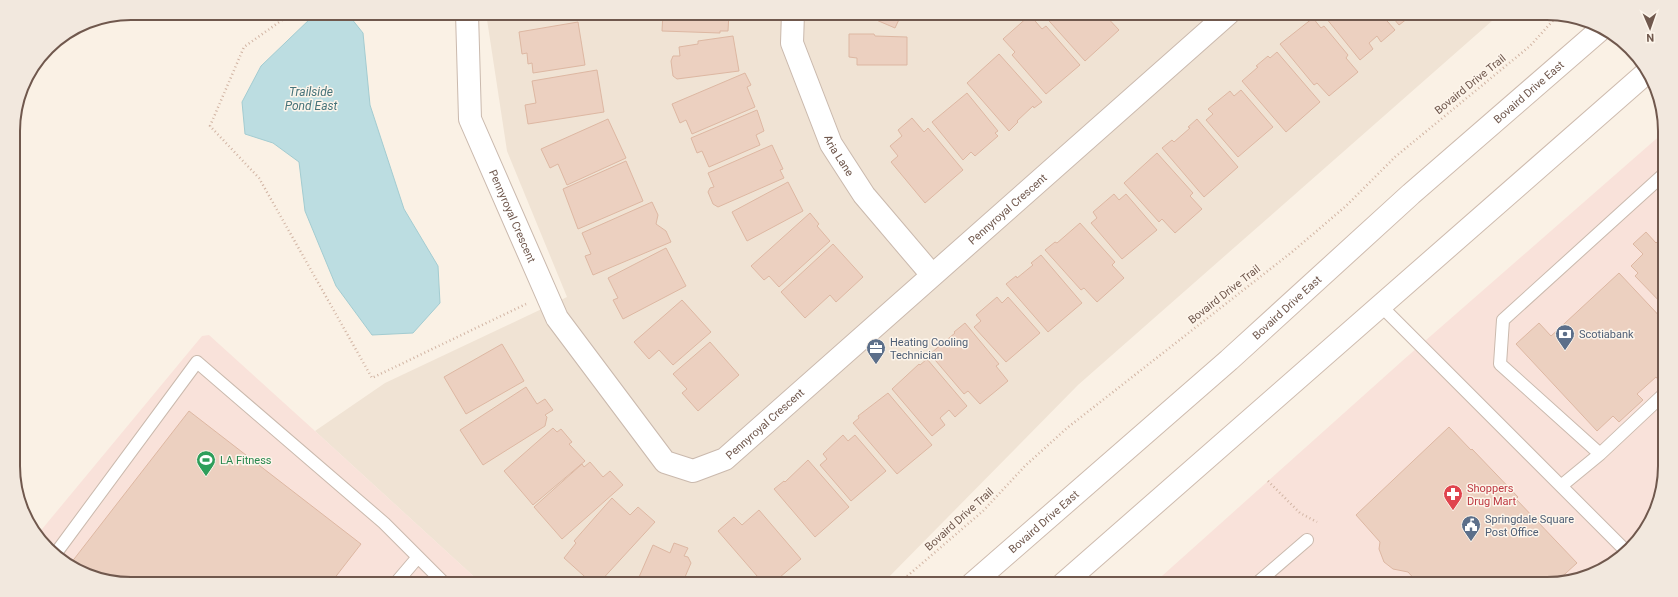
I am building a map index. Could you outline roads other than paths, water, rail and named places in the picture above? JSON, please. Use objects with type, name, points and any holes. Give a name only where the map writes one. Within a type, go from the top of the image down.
[{"type":"main road","name":"Pennyroyal Crescent","points":[[467,20],[470,119],[557,318],[665,462],[693,471],[725,459],[1221,20]]},
{"type":"main road","name":"Aria Lane","points":[[793,20],[792,43],[831,144],[864,195],[932,275]]},
{"type":"main road","name":"Bovaird Drive East","points":[[980,577],[1229,360],[1411,194],[1598,32]]},
{"type":"main road","points":[[1071,577],[1643,76]]},
{"type":"lane","points":[[1600,454],[1500,364],[1503,320],[1658,179]]},
{"type":"lane","points":[[1381,306],[1622,547]]},
{"type":"lane","points":[[59,549],[197,362],[384,523],[438,577]]},
{"type":"lane","points":[[1561,486],[1600,454],[1658,400]]},
{"type":"lane","points":[[1264,577],[1307,540]]},
{"type":"lane","points":[[401,577],[418,557]]},
{"type":"water","name":"Trailside Pond East","points":[[309,20],[353,20],[363,33],[370,105],[404,209],[438,266],[440,303],[413,333],[372,335],[336,286],[305,211],[299,162],[273,143],[245,134],[242,102],[261,66]]},
{"type":"place","name":"Scotiabank","points":[[1565,351]]},
{"type":"place","name":"Heating Cooling Technician","points":[[876,365]]},
{"type":"place","name":"LA Fitness","points":[[206,477]]},
{"type":"place","name":"Shoppers Drug Mart","points":[[1453,511]]},
{"type":"place","name":"Springdale Square Post Office","points":[[1471,542]]}]
